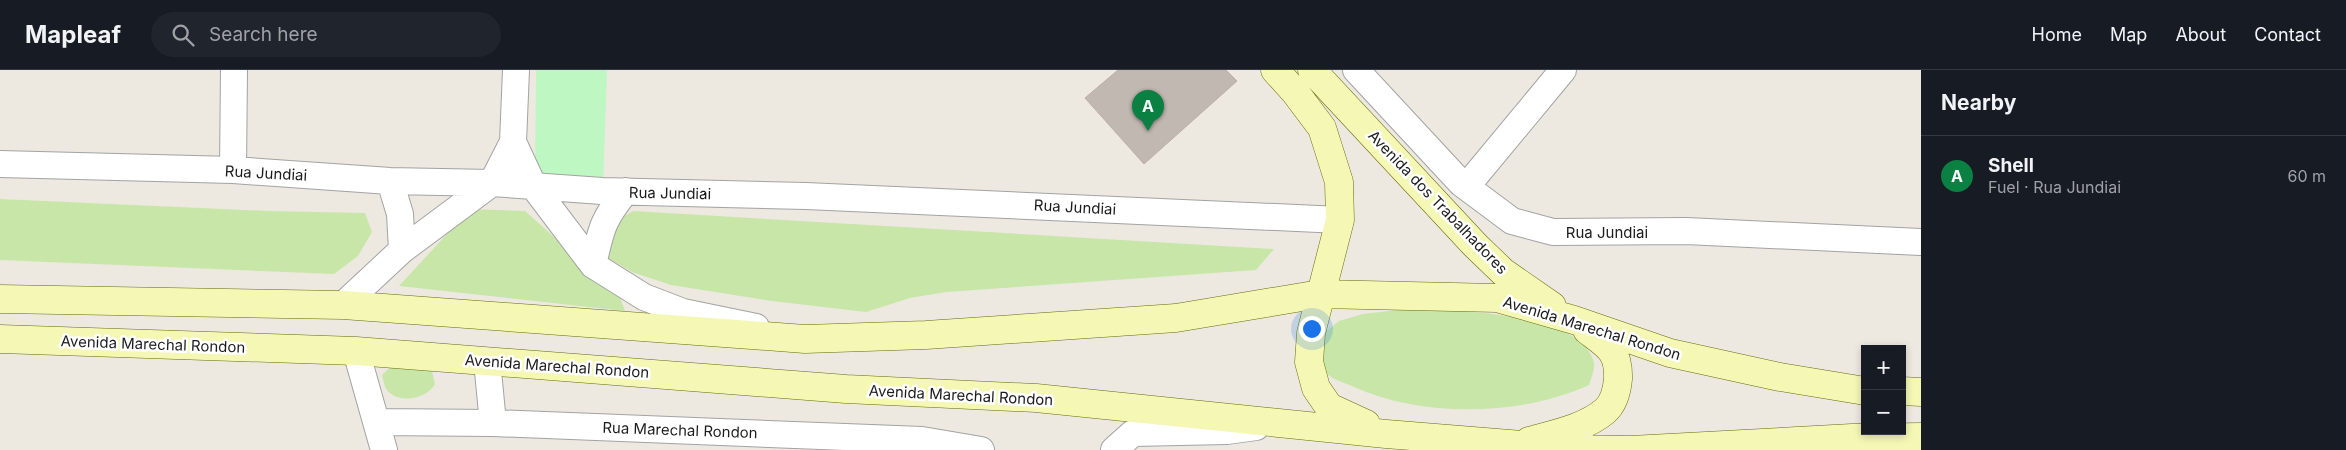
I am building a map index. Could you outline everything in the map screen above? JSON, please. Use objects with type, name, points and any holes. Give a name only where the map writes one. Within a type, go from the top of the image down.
[{"type":"main road","points":[[1275,70],[1296,92],[1322,128],[1339,182],[1340,220],[1311,333],[1309,362],[1316,388],[1329,406],[1386,434]]},
{"type":"main road","name":"Avenida dos Trabalhadores","points":[[1319,73],[1475,245],[1504,272],[1574,320]]},
{"type":"main road","name":"Avenida Marechal Rondon","points":[[0,299],[343,305],[805,339],[926,335],[1176,318],[1320,294],[1496,298],[1574,320],[1670,353],[1780,377],[1861,390]]},
{"type":"main road","points":[[1516,445],[1582,424],[1606,410],[1614,398],[1618,362],[1608,345],[1574,320]]},
{"type":"main road","name":"Avenida Marechal Rondon","points":[[0,339],[356,351],[846,389],[1036,398],[1386,434],[1570,449],[1631,450],[1857,444],[1921,437]]},
{"type":"main road","points":[[1906,391],[1921,392]]},
{"type":"street","points":[[233,170],[234,70]]},
{"type":"street","points":[[516,70],[514,142],[534,187],[593,265],[644,297],[682,312],[805,339]]},
{"type":"street","name":"Rua Jundiai","points":[[1356,70],[1466,188],[1512,221],[1553,232],[1686,231],[1921,242]]},
{"type":"street","points":[[1466,188],[1550,74]]},
{"type":"street","points":[[343,305],[402,250],[492,183],[514,142]]},
{"type":"street","name":"Rua Jundiai","points":[[0,164],[233,170],[390,181],[492,183],[626,192],[816,196],[1340,220]]},
{"type":"street","points":[[390,181],[400,214],[402,250]]},
{"type":"street","points":[[593,265],[608,212],[626,192]]},
{"type":"street","points":[[356,351],[378,422],[384,450]]},
{"type":"street","points":[[487,361],[493,423]]},
{"type":"street","name":"Rua Marechal Rondon","points":[[378,422],[493,423],[922,440],[980,450]]},
{"type":"street","points":[[1114,450],[1133,433],[1227,431],[1288,424]]},
{"type":"green space","points":[[536,70],[607,70],[603,187],[535,177]]},
{"type":"green space","points":[[0,199],[269,211],[365,213],[372,232],[358,256],[334,274],[0,260]]},
{"type":"green space","points":[[470,209],[525,211],[619,295],[625,311],[399,286]]},
{"type":"green space","points":[[633,211],[1274,249],[1256,270],[946,292],[910,298],[866,312],[772,301],[671,285],[632,272],[605,256],[618,220]]},
{"type":"green space","points":[[1414,308],[1486,313],[1543,324],[1567,333],[1585,346],[1594,363],[1589,385],[1533,403],[1472,409],[1441,408],[1410,404],[1381,397],[1336,380],[1323,370],[1319,357],[1319,337],[1339,321],[1363,314]]},
{"type":"green space","points":[[392,365],[431,367],[435,384],[425,394],[418,397],[403,398],[395,396],[389,393],[385,387],[382,375]]},
{"type":"building","points":[[1118,70],[1226,70],[1237,81],[1144,164],[1085,98]]},
{"type":"place","name":"Shell","points":[[1148,131]]}]
